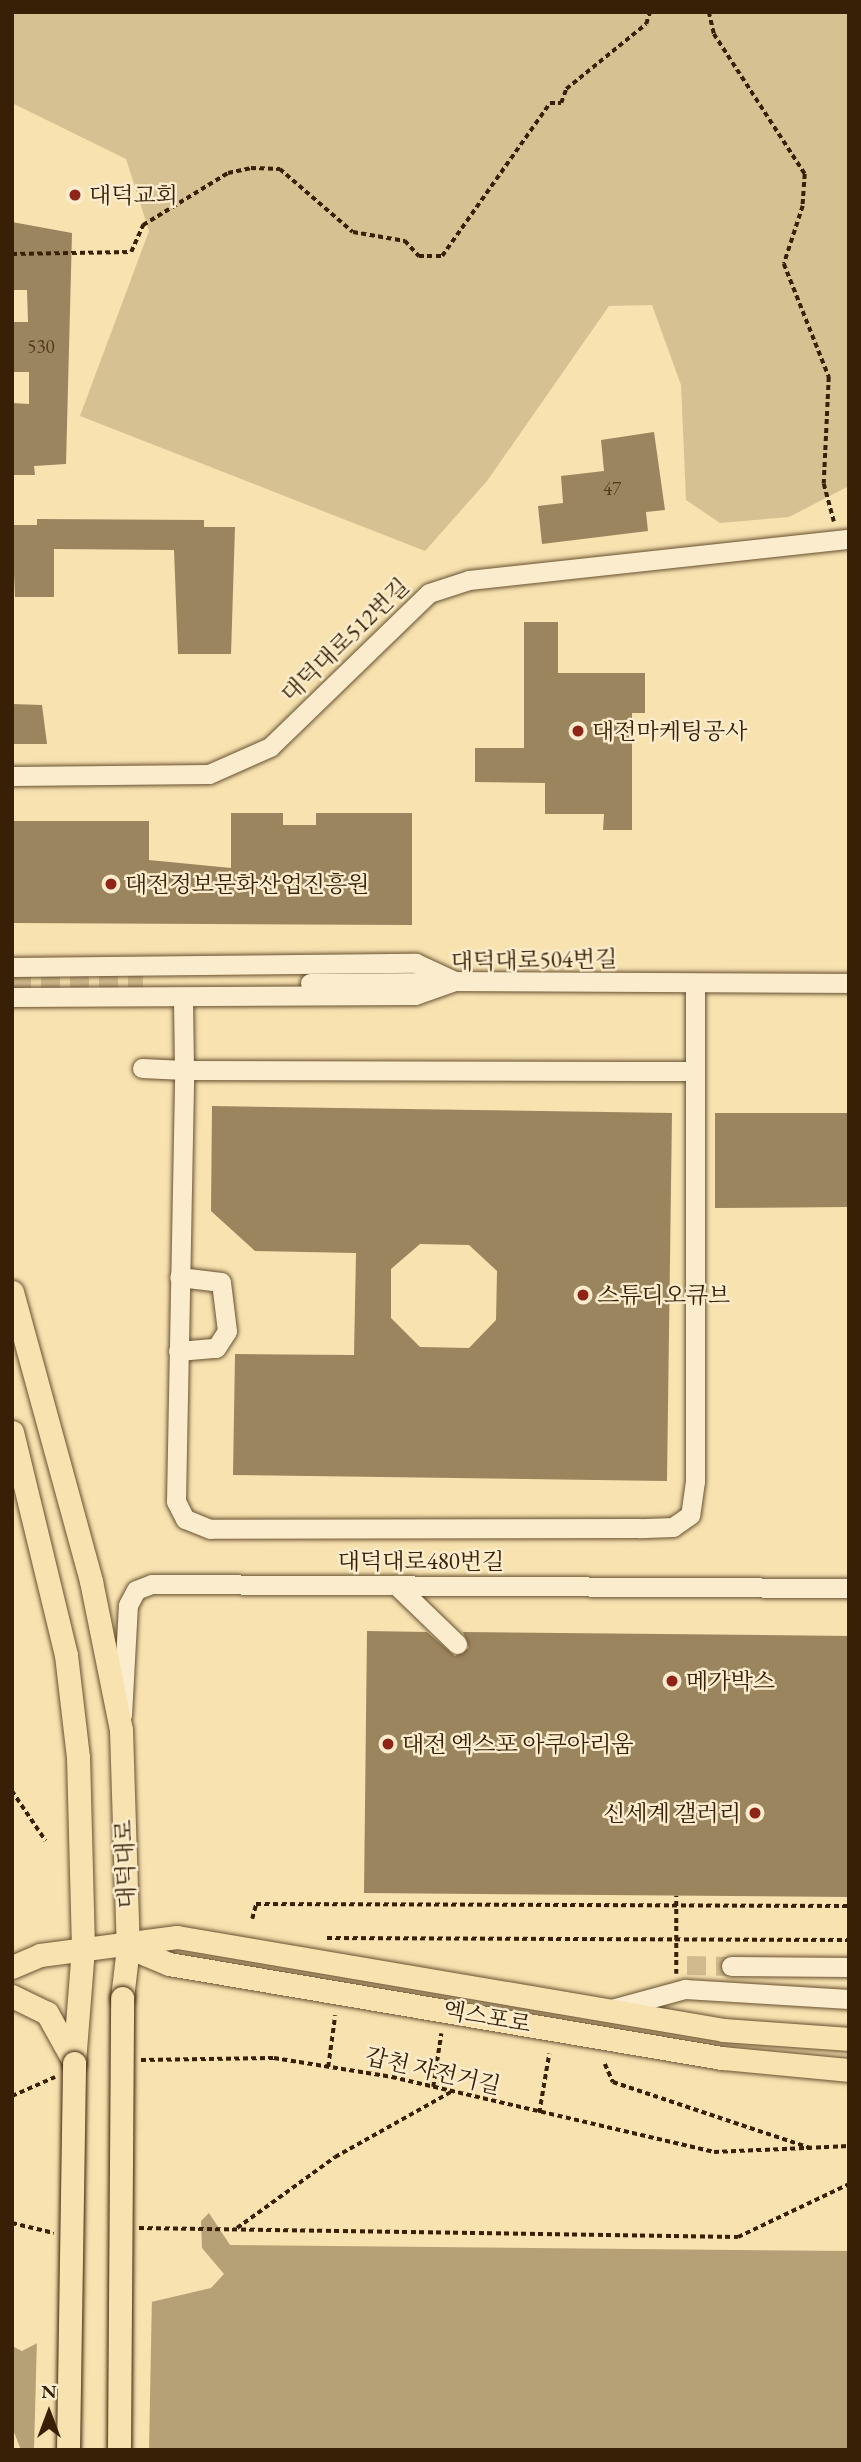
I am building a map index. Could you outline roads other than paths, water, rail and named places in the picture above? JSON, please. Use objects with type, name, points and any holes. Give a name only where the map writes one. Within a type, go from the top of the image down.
[{"type":"main road","name":"대덕대로","points":[[12,1292],[91,1581],[121,1730],[128,1947],[122,1998],[119,2450]]},
{"type":"main road","name":"대덕대로","points":[[12,1432],[66,1655],[78,1757],[83,1948],[80,1995],[66,2070],[68,2450]]},
{"type":"main road","name":"엑스포로","points":[[12,1967],[83,1948],[128,1947],[177,1937],[724,2030],[849,2039]]},
{"type":"main road","name":"엑스포로","points":[[128,1947],[169,1964],[722,2058],[849,2070]]},
{"type":"main road","points":[[21,1998],[61,2032],[66,2070]]},
{"type":"street","name":"대덕대로512번길","points":[[12,776],[209,774],[270,747],[429,593],[469,580],[844,540]]},
{"type":"street","points":[[12,967],[416,963],[456,981]]},
{"type":"street","points":[[125,965],[112,974],[116,989],[456,981]]},
{"type":"street","name":"대덕대로504번길","points":[[12,997],[137,990],[183,997],[415,995],[456,981],[849,983]]},
{"type":"street","points":[[183,997],[176,1501],[197,1527],[680,1524],[690,1514],[695,1481],[695,983]]},
{"type":"street","points":[[142,1068],[695,1071]]},
{"type":"street","points":[[178,1351],[216,1348],[227,1331],[221,1282],[179,1277]]},
{"type":"street","name":"대덕대로480번길","points":[[121,1730],[128,1662],[123,1628],[136,1590],[152,1584],[849,1588]]},
{"type":"street","points":[[396,1585],[457,1644]]},
{"type":"street","points":[[731,1966],[849,1967]]},
{"type":"street","points":[[608,2010],[685,1989],[849,1999]]},
{"type":"tunnel","points":[[12,984],[143,984]]},
{"type":"tunnel","points":[[687,1965],[731,1966]]},
{"type":"place","name":"대덕교회","points":[[75,195]]},
{"type":"place","name":"대전마케팅공사","points":[[578,731]]},
{"type":"place","name":"대전정보문화산업진흥원","points":[[111,884]]},
{"type":"place","name":"스튜디오큐브","points":[[583,1295]]},
{"type":"place","name":"메가박스","points":[[672,1681]]},
{"type":"place","name":"대전 엑스포 아쿠아리움","points":[[388,1744]]},
{"type":"place","name":"신세계 갤러리","points":[[755,1813]]}]
